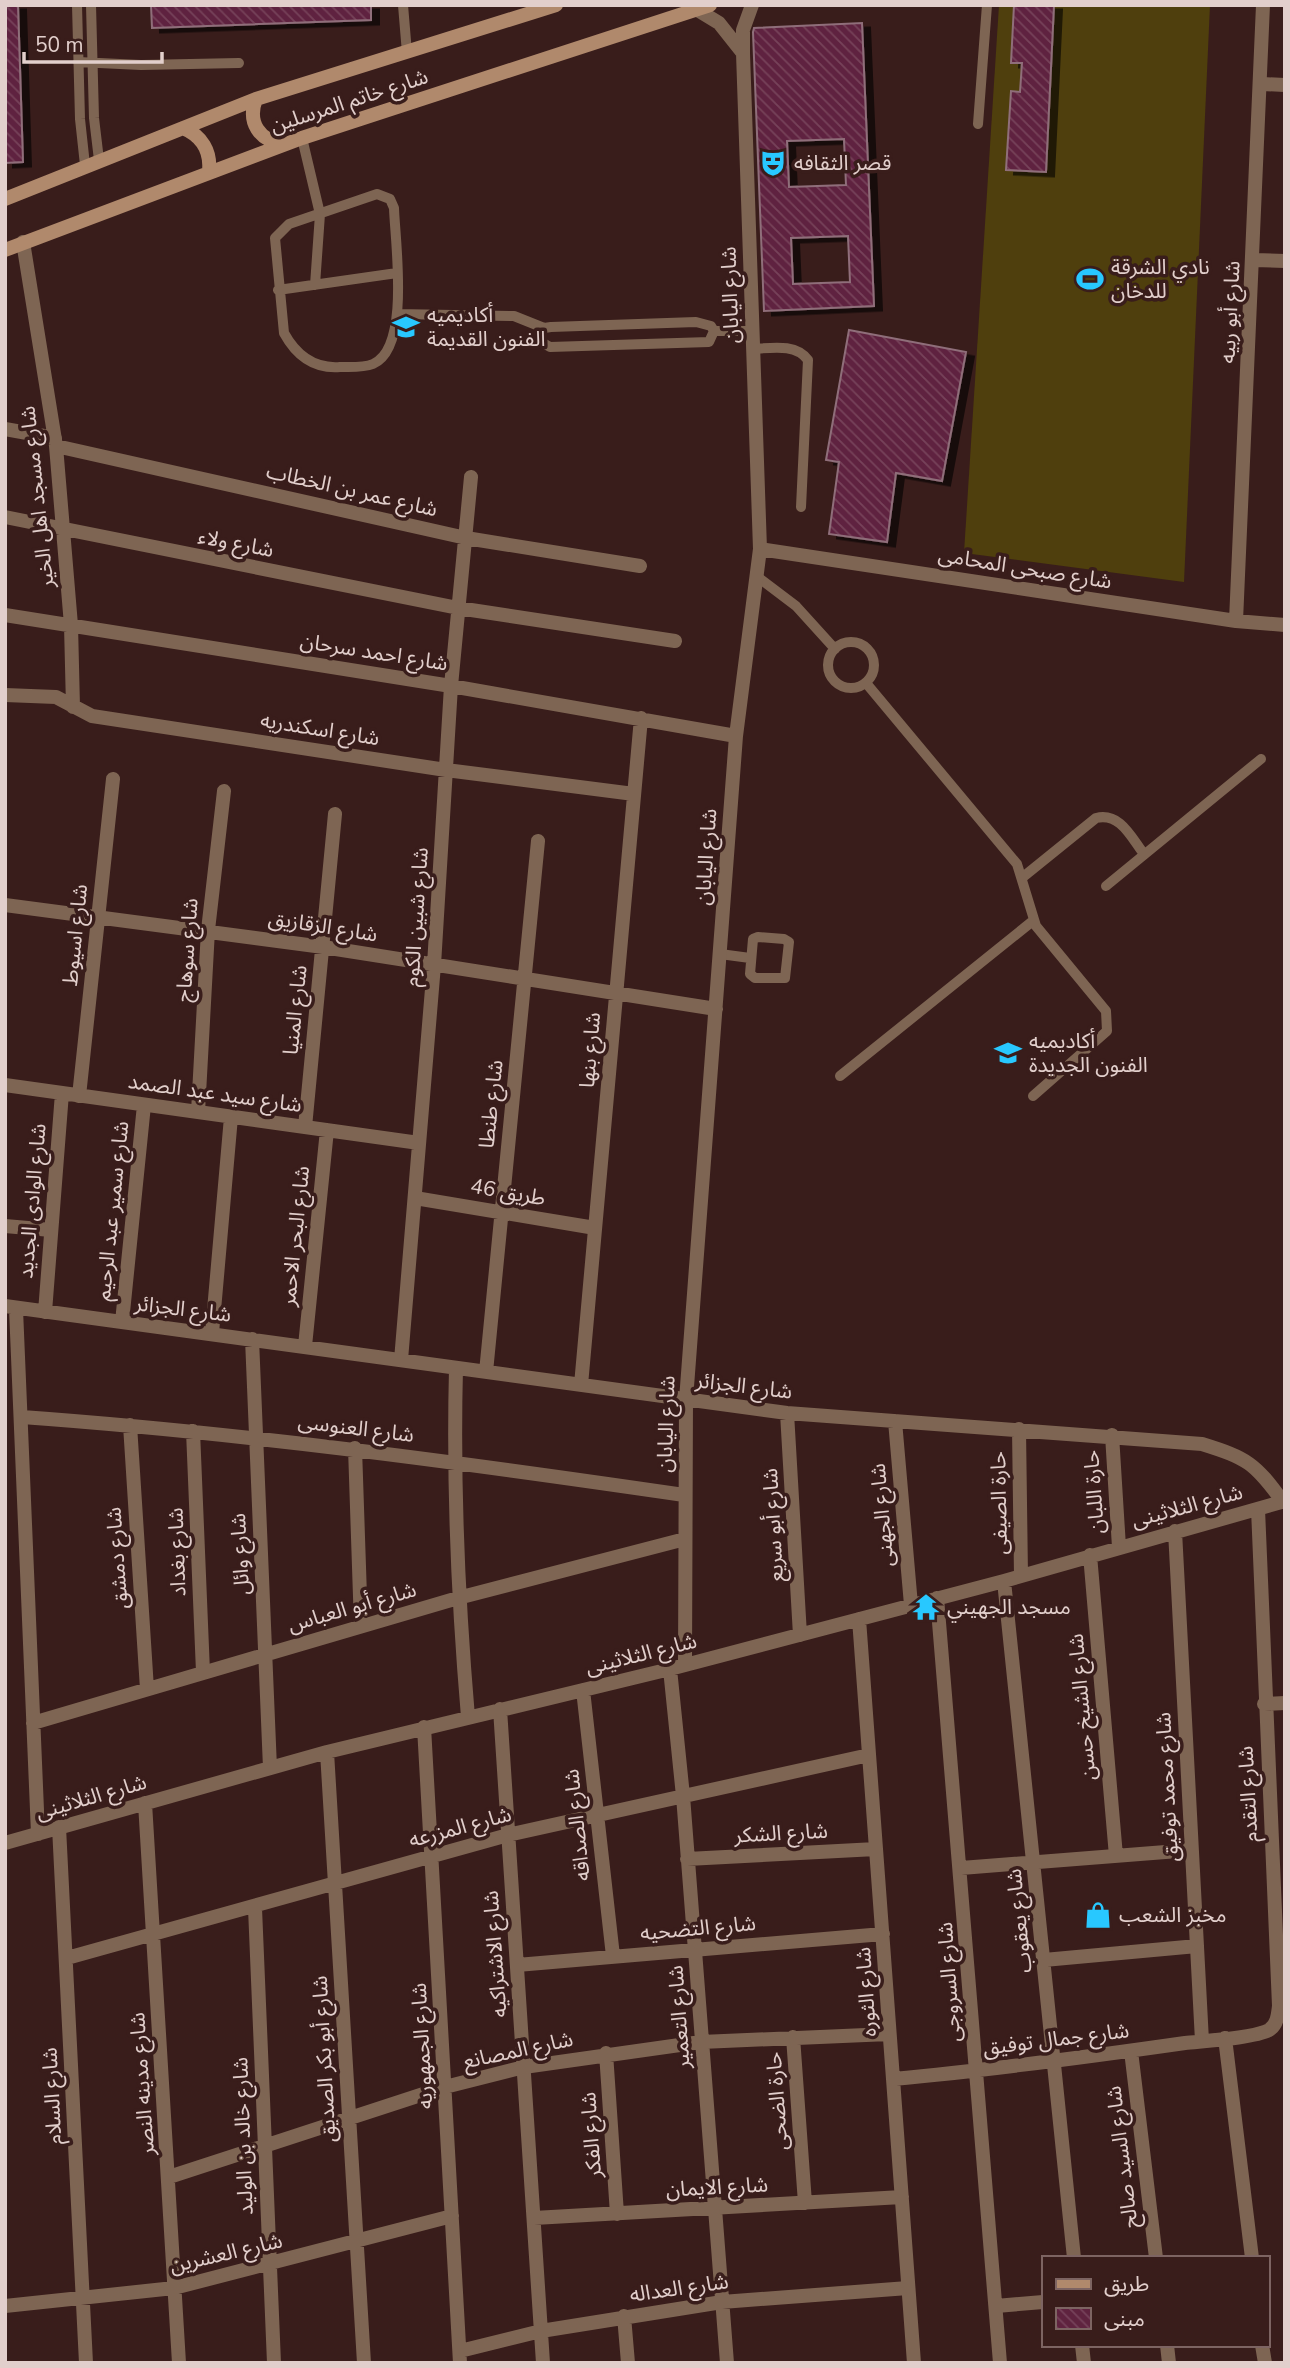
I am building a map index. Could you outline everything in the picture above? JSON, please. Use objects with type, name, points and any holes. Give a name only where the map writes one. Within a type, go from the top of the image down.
[{"type":"main road","name":"شارع خاتم المرسلين","points":[[5,199],[256,99],[556,5]]},
{"type":"main road","name":"شارع خاتم المرسلين","points":[[5,250],[284,144],[703,7]]},
{"type":"main road","points":[[256,99],[252,117],[255,126],[266,139],[284,144]]},
{"type":"main road","points":[[183,128],[202,141],[209,156],[209,172]]},
{"type":"street","name":"شارع اليابان","points":[[685,1665],[686,1400],[736,736],[760,549],[743,53],[743,30],[752,5]]},
{"type":"street","name":"شارع أبو ربيه","points":[[1236,621],[1262,83],[1263,5]]},
{"type":"street","points":[[703,7],[743,53]]},
{"type":"street","points":[[1262,83],[1285,85]]},
{"type":"street","name":"شارع مسجد اهل الخير","points":[[23,242],[56,442],[71,625],[72,707]]},
{"type":"street","points":[[1254,260],[1285,261]]},
{"type":"street","name":"شارع عمر بن الخطاب","points":[[5,429],[466,538],[640,566]]},
{"type":"street","name":"شارع شبين الكوم","points":[[401,1360],[434,965],[451,686],[471,477]]},
{"type":"street","name":"شارع ولاء","points":[[5,516],[458,608],[675,641]]},
{"type":"street","name":"شارع صبحى المحامى","points":[[760,549],[1236,621],[1285,625]]},
{"type":"street","name":"شارع احمد سرحان","points":[[5,615],[451,686],[736,736]]},
{"type":"street","name":"شارع اسكندريه","points":[[5,695],[56,697],[92,716],[446,770],[634,794]]},
{"type":"street","name":"شارع بنها","points":[[581,1385],[641,718]]},
{"type":"street","name":"شارع اسيوط","points":[[79,1096],[113,779]]},
{"type":"street","name":"شارع سوهاج","points":[[198,1112],[208,930],[224,791]]},
{"type":"street","name":"شارع المنيا","points":[[305,1127],[335,814]]},
{"type":"street","name":"شارع طنطا","points":[[486,1372],[538,841]]},
{"type":"street","name":"شارع الزقازيق","points":[[5,905],[208,930],[716,1009]]},
{"type":"street","name":"شارع سيد عبد الصمد","points":[[5,1085],[419,1143]]},
{"type":"street","name":"شارع الوادى الجديد","points":[[45,1312],[62,1093]]},
{"type":"street","name":"شارع سمير عبد الرحيم","points":[[122,1322],[144,1105]]},
{"type":"street","points":[[212,1333],[231,1117]]},
{"type":"street","name":"شارع البحر الاحمر","points":[[305,1346],[327,1130]]},
{"type":"street","name":"طريق 46","points":[[415,1198],[595,1228]]},
{"type":"street","points":[[5,1226],[51,1230]]},
{"type":"street","points":[[11,1308],[22,1417],[38,1834]]},
{"type":"street","name":"شارع الجزائر","points":[[11,1308],[787,1412],[1202,1444],[1232,1454],[1260,1470],[1284,1502]]},
{"type":"street","name":"شارع وائل","points":[[252,1339],[271,1768]]},
{"type":"street","points":[[456,1368],[453,1462],[458,1598],[468,1717]]},
{"type":"street","name":"شارع أبو سريع","points":[[787,1412],[800,1635]]},
{"type":"street","name":"شارع العنوسى","points":[[22,1417],[355,1448],[684,1495]]},
{"type":"street","name":"شارع الجهنى","points":[[895,1421],[911,1605]]},
{"type":"street","name":"شارع دمشق","points":[[130,1425],[146,1689]]},
{"type":"street","name":"حارة الصيفى","points":[[1019,1429],[1021,1576]]},
{"type":"street","name":"شارع بغداد","points":[[193,1431],[203,1672]]},
{"type":"street","name":"حارة اللبان","points":[[1112,1435],[1119,1547]]},
{"type":"street","points":[[355,1448],[361,1626]]},
{"type":"street","name":"شارع الثلاثينى","points":[[5,1843],[327,1752],[670,1669],[1004,1581],[1284,1502]]},
{"type":"street","name":"شارع التقدم","points":[[1225,2038],[1269,2030],[1278,2015],[1278,1865],[1264,1704],[1258,1508]]},
{"type":"street","name":"شارع محمد توفيق","points":[[1175,1531],[1202,2041]]},
{"type":"street","name":"شارع أبو العباس","points":[[33,1723],[458,1598],[685,1539]]},
{"type":"street","name":"شارع الشيخ حسن","points":[[1090,1555],[1116,1856]]},
{"type":"street","name":"شارع يعقوب","points":[[1004,1581],[1074,2256]]},
{"type":"street","name":"شارع السروجى","points":[[937,1598],[1000,2363]]},
{"type":"street","name":"شارع الثوره","points":[[859,1619],[914,2363]]},
{"type":"street","name":"شارع التعمير","points":[[670,1669],[683,1796],[727,2363]]},
{"type":"street","name":"شارع الصداقه","points":[[583,1689],[613,1956]]},
{"type":"street","points":[[1264,1704],[1285,1703]]},
{"type":"street","name":"شارع الاشتراكيه","points":[[500,1709],[543,2363]]},
{"type":"street","name":"شارع الجمهوريه","points":[[424,1727],[460,2357]]},
{"type":"street","name":"شارع أبو بكر الصديق","points":[[327,1752],[364,2363]]},
{"type":"street","name":"شارع المزرعه","points":[[67,1958],[508,1835],[597,1813],[869,1755]]},
{"type":"street","name":"شارع مدينه النصر","points":[[145,1803],[179,2363]]},
{"type":"street","name":"شارع السلام","points":[[59,1827],[86,2363]]},
{"type":"street","name":"شارع الشكر","points":[[687,1859],[876,1849]]},
{"type":"street","points":[[961,1868],[1191,1850]]},
{"type":"street","name":"شارع خالد بن الوليد","points":[[254,1908],[274,2363]]},
{"type":"street","name":"شارع التضحيه","points":[[517,1965],[883,1934]]},
{"type":"street","points":[[1044,1960],[1197,1946]]},
{"type":"street","name":"شارع المصانع","points":[[169,2177],[445,2087],[524,2067],[606,2053],[701,2042],[889,2034]]},
{"type":"street","name":"حارة الضحى","points":[[793,2037],[806,2203]]},
{"type":"street","points":[[1225,2038],[1252,2256]]},
{"type":"street","name":"شارع جمال توفيق","points":[[893,2078],[977,2071],[1225,2038]]},
{"type":"street","name":"شارع السيد صالح","points":[[1131,2051],[1156,2256]]},
{"type":"street","name":"شارع الفكر","points":[[606,2053],[617,2214]]},
{"type":"street","name":"شارع الايمان","points":[[534,2218],[902,2197]]},
{"type":"street","name":"شارع العشرين","points":[[5,2306],[82,2300],[174,2288],[452,2216]]},
{"type":"street","name":"شارع العداله","points":[[460,2357],[541,2331],[624,2316],[722,2302],[908,2288]]},
{"type":"street","points":[[996,2306],[1042,2302]]},
{"type":"street","points":[[624,2316],[628,2363]]},
{"type":"lane","points":[[76,5],[78,62],[92,163]]},
{"type":"lane","points":[[91,5],[92,163]]},
{"type":"lane","points":[[403,5],[407,52]]},
{"type":"lane","points":[[978,124],[987,5]]},
{"type":"lane","points":[[78,62],[239,63]]},
{"type":"lane","points":[[302,138],[320,214],[316,285]]},
{"type":"lane","points":[[377,194],[387,196],[394,208],[397,273],[397,314],[388,348],[379,360],[364,366],[317,365],[291,347],[284,333],[278,290],[275,237],[283,227],[377,194]]},
{"type":"lane","points":[[278,290],[397,273]]},
{"type":"lane","points":[[397,314],[514,316],[544,328],[696,322],[708,324],[714,331],[752,331]]},
{"type":"lane","points":[[544,328],[539,333],[538,340],[550,347],[698,344],[709,342],[714,331]]},
{"type":"lane","points":[[752,349],[789,349],[803,354],[807,360],[801,507]]},
{"type":"lane","points":[[755,575],[796,606],[835,649]]},
{"type":"lane","points":[[858,644],[871,653],[874,669],[866,683],[851,688],[844,687],[832,678],[828,663],[835,649],[842,645],[858,644]]},
{"type":"lane","points":[[866,683],[1017,864],[1034,920],[1106,1012],[1109,1025],[1107,1031],[1033,1096]]},
{"type":"lane","points":[[1106,886],[1261,760]]},
{"type":"lane","points":[[1023,877],[1102,816],[1118,821],[1144,854]]},
{"type":"lane","points":[[840,1076],[1034,920]]},
{"type":"lane","points":[[755,937],[784,939],[789,942],[786,975],[783,979],[752,976],[750,958],[755,937]]},
{"type":"lane","points":[[720,954],[750,958]]},
{"type":"shaded area","name":"نادي الشرقة للدخان","points":[[999,5],[1210,5],[1184,582],[964,553]]},
{"type":"building","points":[[5,5],[18,5],[23,162],[5,163]]},
{"type":"building","points":[[151,5],[371,5],[371,20],[152,28]]},
{"type":"building","points":[[1014,5],[1054,5],[1046,172],[1006,170],[1011,91],[1020,92],[1022,63],[1011,63]]},
{"type":"building","name":"قصر الثقافه","points":[[862,23],[874,306],[764,311],[754,28]],"holes":[[[844,139],[846,185],[789,187],[787,141]],[[848,236],[850,282],[793,284],[791,238]]]},
{"type":"building","points":[[849,330],[966,352],[942,481],[896,473],[887,542],[829,534],[839,462],[826,460]]},
{"type":"place","name":"قصر الثقافه","points":[[773,163]]},
{"type":"place","name":"نادي الشرقة للدخان","points":[[1090,279]]},
{"type":"place","name":"أكاديميه الفنون القديمة","points":[[406,327]]},
{"type":"place","name":"أكاديميه الفنون الجديدة","points":[[1008,1053]]},
{"type":"place","name":"مسجد الجهيني","points":[[926,1607]]},
{"type":"place","name":"مخبز الشعب","points":[[1098,1915]]}]
